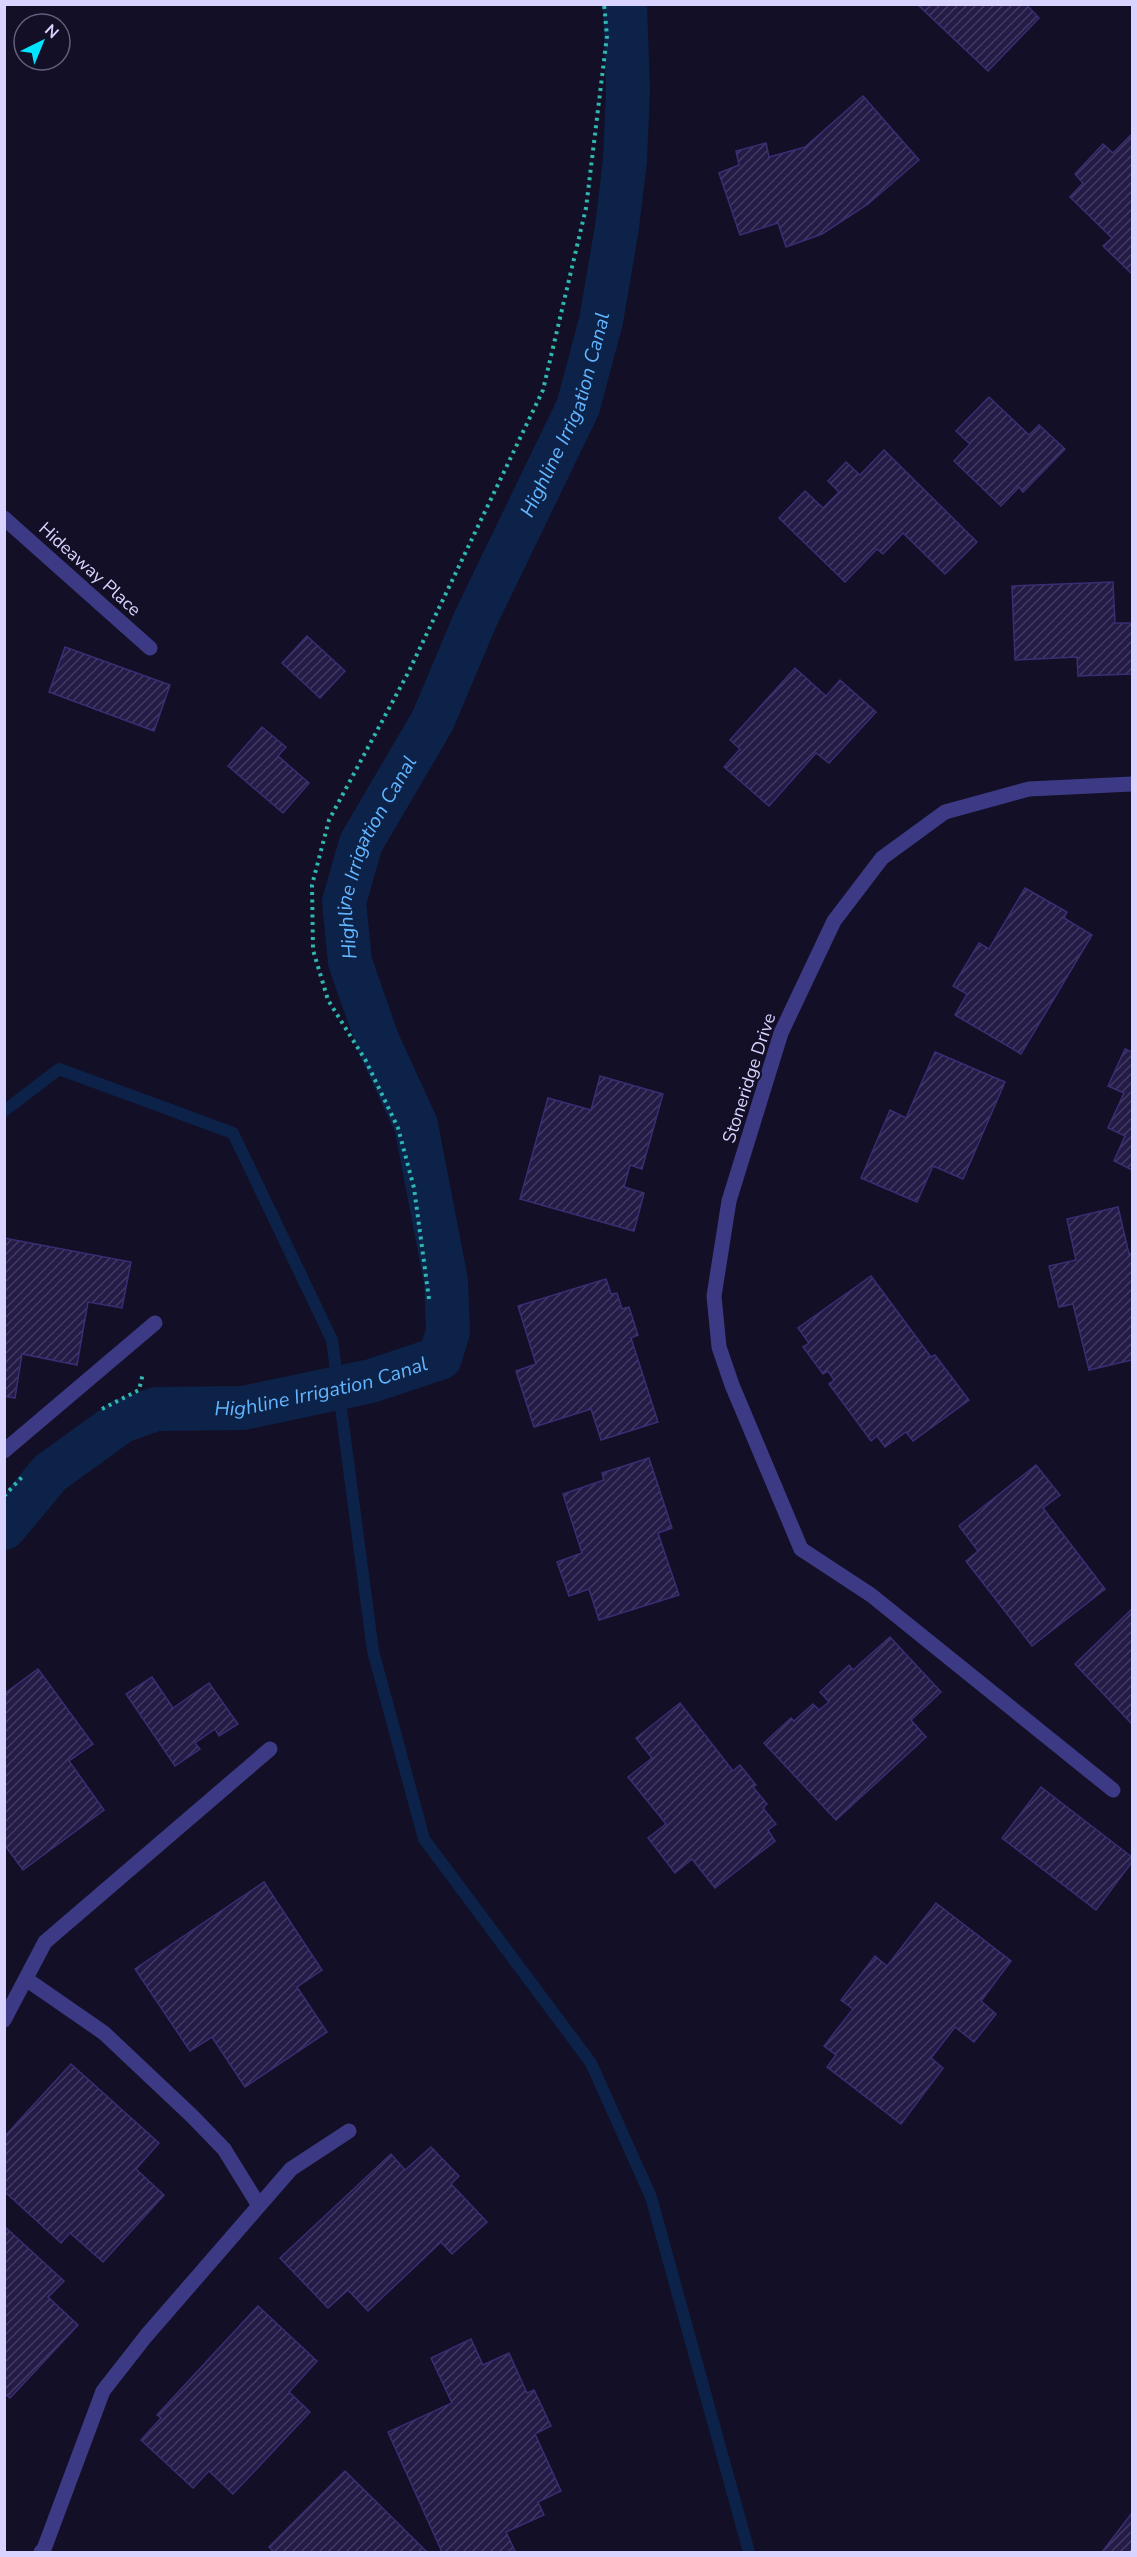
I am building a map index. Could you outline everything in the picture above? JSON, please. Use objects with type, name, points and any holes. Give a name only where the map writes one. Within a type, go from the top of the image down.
[{"type":"street","name":"Hideaway Place","points":[[4,518],[150,648]]},
{"type":"street","name":"Stoneridge Drive","points":[[1113,1790],[871,1595],[801,1549],[732,1385],[719,1347],[714,1296],[729,1202],[781,1033],[834,921],[882,858],[945,812],[1029,789],[1132,784]]},
{"type":"street","points":[[4,1451],[155,1323]]},
{"type":"street","points":[[4,2020],[45,1942],[270,1749]]},
{"type":"street","points":[[26,1979],[104,2033],[192,2116],[224,2149],[258,2204]]},
{"type":"street","points":[[41,2553],[103,2391],[146,2336],[258,2204],[291,2169],[349,2131]]},
{"type":"path","points":[[429,1299],[414,1188],[398,1128],[366,1061],[328,1000],[313,950],[312,885],[329,820],[408,673],[543,390],[586,208],[607,36],[604,4]]},
{"type":"building","points":[[917,4],[1026,4],[1039,18],[988,71]]},
{"type":"building","points":[[863,96],[919,160],[868,204],[822,234],[786,247],[778,223],[740,235],[719,173],[739,165],[736,151],[766,143],[769,157],[805,147]]},
{"type":"building","points":[[1132,134],[1132,274],[1103,246],[1112,238],[1070,197],[1083,183],[1075,174],[1103,144],[1113,153]]},
{"type":"building","points":[[989,397],[1029,435],[1039,425],[1065,449],[1023,492],[1019,487],[1001,506],[954,461],[970,444],[956,431]]},
{"type":"building","points":[[884,450],[977,542],[945,574],[903,533],[883,554],[877,549],[845,582],[779,518],[805,491],[823,508],[839,492],[828,481],[846,462],[860,475]]},
{"type":"building","points":[[1113,582],[1115,623],[1132,623],[1132,674],[1078,676],[1077,657],[1015,660],[1012,586]]},
{"type":"building","points":[[307,636],[345,671],[320,698],[282,663]]},
{"type":"building","points":[[65,647],[170,685],[154,731],[49,692]]},
{"type":"building","points":[[795,668],[826,696],[840,680],[876,712],[829,763],[816,753],[769,806],[724,767],[740,749],[730,740]]},
{"type":"building","points":[[262,727],[286,747],[278,756],[309,783],[283,813],[228,766]]},
{"type":"building","points":[[1025,888],[1067,912],[1064,918],[1092,935],[1021,1054],[955,1015],[967,994],[953,986],[979,943],[989,949]]},
{"type":"building","points":[[1125,1049],[1132,1052],[1132,1170],[1114,1161],[1125,1136],[1108,1128],[1124,1093],[1108,1086]]},
{"type":"building","points":[[935,1052],[1005,1082],[963,1179],[933,1166],[917,1202],[861,1178],[890,1110],[906,1118]]},
{"type":"building","points":[[600,1076],[663,1094],[642,1169],[630,1165],[624,1187],[644,1193],[634,1231],[520,1199],[548,1098],[591,1110]]},
{"type":"building","points":[[1118,1207],[1129,1254],[1132,1253],[1132,1360],[1089,1370],[1073,1304],[1059,1307],[1049,1266],[1076,1260],[1067,1219]]},
{"type":"building","points":[[4,1238],[131,1262],[122,1308],[88,1302],[77,1365],[22,1354],[15,1398],[4,1396]]},
{"type":"building","points":[[871,1276],[931,1357],[935,1355],[969,1400],[913,1441],[906,1432],[885,1447],[877,1436],[871,1441],[829,1384],[834,1380],[828,1371],[823,1374],[803,1347],[809,1343],[798,1328]]},
{"type":"building","points":[[606,1279],[611,1294],[617,1293],[622,1309],[629,1307],[638,1335],[631,1338],[658,1422],[601,1440],[591,1409],[534,1427],[516,1371],[536,1364],[518,1306]]},
{"type":"building","points":[[649,1458],[672,1528],[658,1533],[679,1595],[599,1620],[589,1589],[569,1596],[557,1562],[582,1553],[563,1494],[604,1480],[602,1473]]},
{"type":"building","points":[[1036,1465],[1060,1495],[1043,1508],[1105,1589],[1032,1646],[966,1561],[978,1551],[959,1526]]},
{"type":"building","points":[[1132,1609],[1132,1724],[1075,1664]]},
{"type":"building","points":[[890,1637],[941,1692],[911,1720],[926,1737],[836,1820],[764,1743],[791,1718],[794,1721],[813,1704],[819,1710],[829,1702],[820,1692],[849,1665],[853,1670]]},
{"type":"building","points":[[38,1669],[93,1744],[69,1761],[104,1810],[23,1870],[4,1844],[4,1694]]},
{"type":"building","points":[[152,1677],[173,1708],[209,1683],[238,1724],[219,1736],[215,1729],[195,1743],[200,1749],[175,1766],[126,1694]]},
{"type":"building","points":[[680,1703],[733,1771],[740,1765],[756,1785],[753,1787],[767,1804],[763,1808],[776,1824],[768,1830],[775,1841],[715,1888],[692,1859],[675,1873],[648,1838],[666,1824],[628,1777],[652,1758],[636,1738]]},
{"type":"building","points":[[1041,1787],[1132,1857],[1132,1862],[1096,1910],[1002,1838]]},
{"type":"building","points":[[264,1882],[322,1970],[297,1987],[327,2032],[245,2087],[212,2037],[190,2051],[135,1969]]},
{"type":"building","points":[[936,1903],[1011,1961],[981,2001],[996,2014],[974,2042],[955,2027],[931,2058],[943,2068],[901,2124],[827,2067],[836,2055],[824,2046],[853,2009],[841,2000],[875,1956],[887,1966]]},
{"type":"building","points":[[71,2064],[159,2143],[136,2169],[164,2195],[103,2262],[70,2233],[61,2243],[4,2191],[4,2137]]},
{"type":"building","points":[[431,2147],[459,2176],[451,2184],[487,2222],[452,2254],[441,2242],[368,2311],[348,2290],[328,2308],[280,2258],[391,2154],[405,2170]]},
{"type":"building","points":[[4,2226],[64,2281],[48,2297],[78,2325],[10,2398],[4,2393]]},
{"type":"building","points":[[258,2306],[317,2361],[289,2392],[310,2412],[233,2494],[209,2471],[193,2488],[141,2440],[161,2418],[157,2415]]},
{"type":"building","points":[[471,2339],[483,2365],[509,2353],[527,2393],[534,2390],[551,2426],[535,2434],[561,2491],[538,2502],[544,2515],[506,2532],[515,2551],[511,2552],[442,2552],[388,2432],[452,2403],[431,2358]]},
{"type":"building","points":[[345,2471],[427,2552],[274,2552],[269,2547]]},
{"type":"building","points":[[1132,2513],[1132,2552],[1102,2552]]},
{"type":"waterway","name":"Highline Irrigation Canal","points":[[4,1528],[50,1473],[122,1421],[156,1409],[243,1408],[371,1381],[440,1358],[448,1331],[446,1281],[416,1125],[378,1042],[350,962],[344,902],[361,843],[433,720],[475,620],[578,407],[601,321],[617,227],[625,160],[628,91],[625,4]]},
{"type":"waterway","points":[[4,1111],[59,1069],[233,1133],[332,1340],[373,1651],[424,1839],[591,2063],[651,2197],[749,2552]]}]
